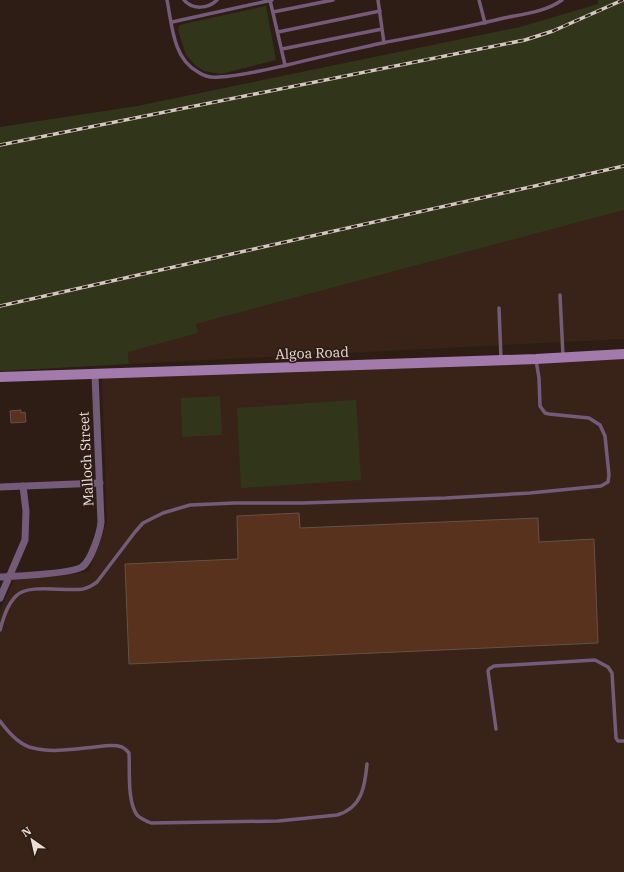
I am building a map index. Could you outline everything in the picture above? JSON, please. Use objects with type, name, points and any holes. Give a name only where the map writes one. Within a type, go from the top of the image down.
[{"type":"street","name":"Algoa Road","points":[[0,377],[95,375],[624,354]]},
{"type":"street","name":"Malloch Street","points":[[10,576],[79,569],[87,561],[96,542],[101,522],[95,375]]},
{"type":"street","points":[[0,486],[100,482]]},
{"type":"street","points":[[0,598],[24,545],[26,536],[26,511],[23,486]]},
{"type":"street","points":[[0,577],[10,576]]},
{"type":"lane","points":[[167,0],[175,41],[185,62],[206,76],[217,78],[485,23],[553,6],[562,0]]},
{"type":"lane","points":[[184,0],[189,5],[196,8],[216,2],[217,0]]},
{"type":"lane","points":[[172,22],[271,0],[285,65]]},
{"type":"lane","points":[[273,12],[333,0]]},
{"type":"lane","points":[[378,0],[384,43]]},
{"type":"lane","points":[[479,0],[485,23]]},
{"type":"lane","points":[[278,32],[380,11]]},
{"type":"lane","points":[[282,49],[382,29]]},
{"type":"lane","points":[[560,295],[563,357]]},
{"type":"lane","points":[[499,308],[501,360]]},
{"type":"lane","points":[[0,630],[4,617],[11,603],[20,593],[25,590],[35,589],[74,590],[90,587],[97,582],[134,532],[143,523],[176,508],[235,503],[303,503],[507,494],[584,488],[606,484],[608,482],[609,475],[603,430],[597,422],[589,418],[545,413],[540,406],[539,378],[536,358]]},
{"type":"lane","points":[[496,729],[488,671],[489,669],[494,666],[595,660],[608,667],[612,673],[616,738],[618,741],[624,741]]},
{"type":"lane","points":[[0,721],[12,736],[22,744],[32,748],[48,750],[112,746],[126,749],[129,753],[131,799],[138,815],[143,820],[151,823],[278,821],[338,815],[352,809],[362,794],[365,784],[367,764]]},
{"type":"shaded area","points":[[624,210],[624,339],[129,364],[128,352],[198,333],[196,324]]},
{"type":"shaded area","points":[[624,358],[624,872],[0,872],[0,611],[14,580],[89,572],[107,522],[102,378]]},
{"type":"green space","points":[[598,0],[624,0],[624,210],[196,324],[198,333],[128,352],[129,364],[0,371],[0,127],[137,106],[520,27],[598,4]]},
{"type":"green space","points":[[266,6],[276,60],[221,74],[204,71],[196,66],[186,55],[178,30],[179,26]]},
{"type":"green space","points":[[220,396],[222,435],[182,437],[181,398]]},
{"type":"green space","points":[[356,400],[361,480],[241,488],[237,408]]},
{"type":"building","points":[[21,410],[21,413],[25,412],[26,422],[11,423],[10,411]]},
{"type":"building","points":[[299,513],[300,528],[538,518],[539,542],[594,539],[598,643],[129,664],[125,564],[238,559],[237,516]]},
{"type":"railway","points":[[0,145],[525,40],[553,31],[623,0]]},
{"type":"railway","points":[[0,306],[624,166]]}]
